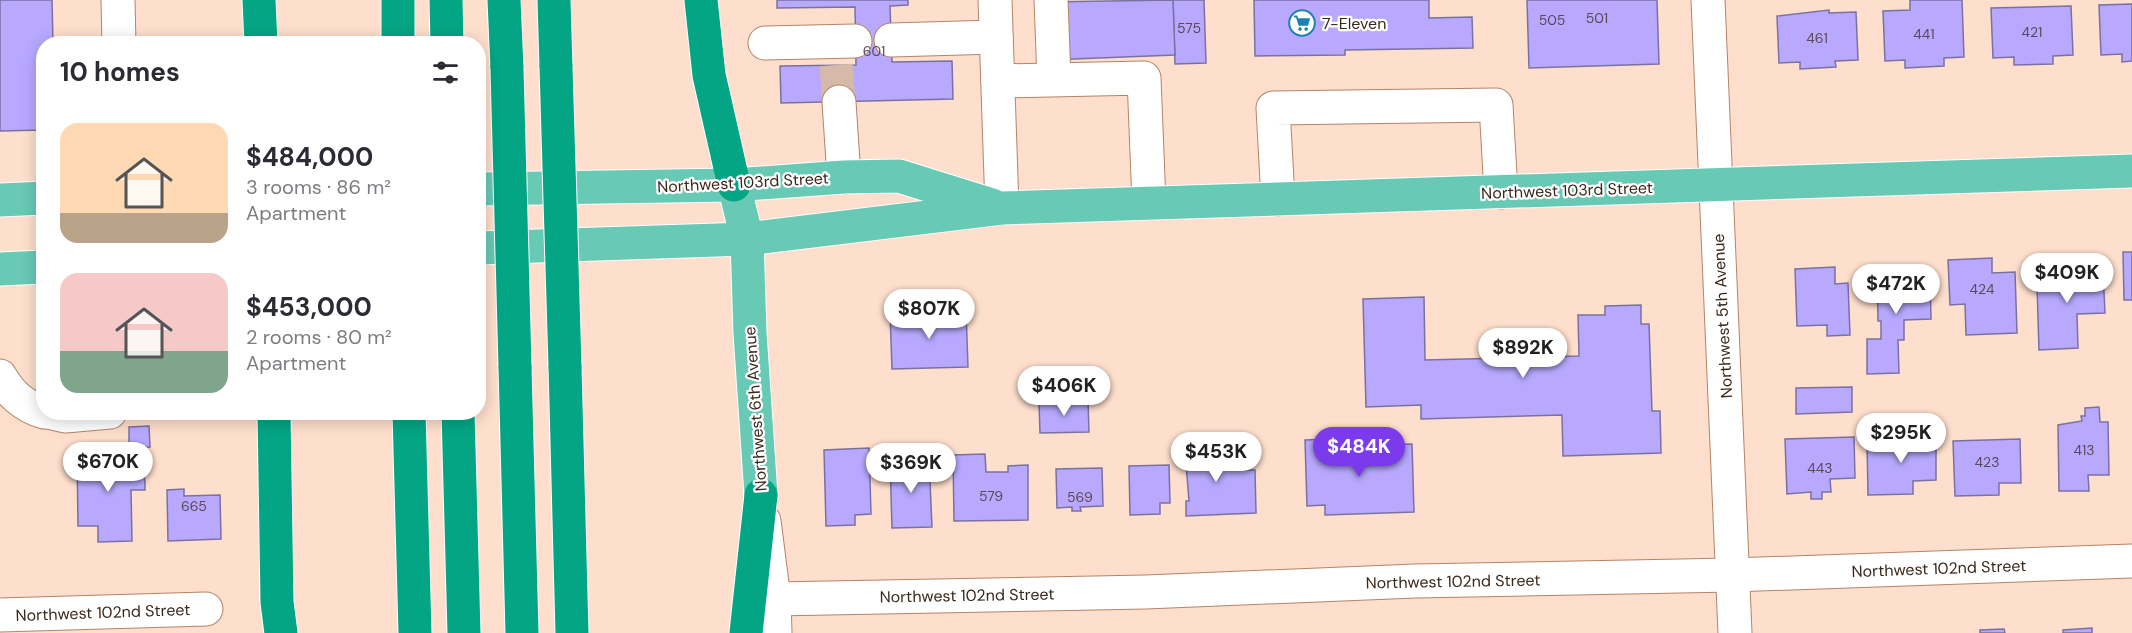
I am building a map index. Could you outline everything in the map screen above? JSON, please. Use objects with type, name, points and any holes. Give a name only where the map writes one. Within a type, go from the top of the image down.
[{"type":"highway","points":[[259,0],[261,36]]},
{"type":"highway","points":[[398,0],[398,36]]},
{"type":"highway","points":[[446,0],[447,36]]},
{"type":"highway","points":[[504,0],[522,633]]},
{"type":"highway","points":[[554,0],[572,633]]},
{"type":"highway","points":[[701,0],[709,75],[735,185]]},
{"type":"highway","points":[[274,420],[277,602],[281,633]]},
{"type":"highway","points":[[408,420],[415,633]]},
{"type":"highway","points":[[458,420],[464,633]]},
{"type":"highway","points":[[746,633],[761,495]]},
{"type":"main road","name":"Northwest 103rd Street","points":[[486,248],[747,239],[1002,208],[2132,171]]},
{"type":"main road","name":"Northwest 103rd Street","points":[[486,189],[735,185],[844,177],[899,176],[1002,208]]},
{"type":"main road","name":"Northwest 6th Avenue","points":[[735,185],[747,239],[750,333],[761,495]]},
{"type":"main road","points":[[0,200],[36,198]]},
{"type":"main road","points":[[0,269],[36,267]]},
{"type":"street","points":[[118,0],[119,36]]},
{"type":"street","points":[[995,0],[1002,208]]},
{"type":"street","points":[[1051,0],[1054,80]]},
{"type":"street","name":"Northwest 5th Avenue","points":[[1708,0],[1735,633]]},
{"type":"street","points":[[891,40],[996,37]]},
{"type":"street","points":[[765,43],[842,49]]},
{"type":"street","points":[[998,81],[1144,78],[1149,203]]},
{"type":"street","points":[[839,102],[844,177]]},
{"type":"street","points":[[1278,199],[1273,108],[1496,105],[1501,192]]},
{"type":"street","points":[[0,376],[9,391],[36,410]]},
{"type":"street","name":"Northwest 6th Avenue","points":[[761,495],[774,599],[775,633]]},
{"type":"street","name":"Northwest 102nd Street","points":[[774,599],[1134,592],[1415,581],[1732,575],[2132,561]]},
{"type":"street","name":"Northwest 102nd Street","points":[[0,615],[34,623],[206,609]]},
{"type":"building","points":[[0,0],[52,0],[53,36],[36,36],[36,130],[0,131]]},
{"type":"building","points":[[777,0],[908,0],[908,5],[890,6],[892,62],[952,61],[953,99],[781,103],[780,66],[856,65],[855,7],[777,8]]},
{"type":"building","points":[[1173,0],[1204,0],[1206,63],[1175,64]]},
{"type":"building","points":[[1173,0],[1175,55],[1048,60],[1046,2]]},
{"type":"building","points":[[1254,0],[1429,0],[1429,18],[1472,17],[1473,48],[1345,50],[1345,55],[1255,56]]},
{"type":"building","points":[[1527,0],[1657,0],[1659,64],[1529,68]]},
{"type":"building","points":[[1910,0],[1962,0],[1964,57],[1944,58],[1944,66],[1905,68],[1905,60],[1885,61],[1883,11],[1910,10]]},
{"type":"building","points":[[2132,4],[2132,61],[2122,62],[2122,54],[2101,55],[2099,5]]},
{"type":"building","points":[[2071,6],[2073,55],[2053,56],[2053,64],[2014,65],[2014,57],[1993,58],[1991,8]]},
{"type":"building","points":[[1829,10],[1829,13],[1856,12],[1858,60],[1835,61],[1836,67],[1800,69],[1800,62],[1779,63],[1777,16]]},
{"type":"building","points":[[2123,252],[2132,252],[2132,300],[2124,300]]},
{"type":"building","points":[[1992,258],[1992,273],[2015,272],[2017,333],[1966,335],[1965,304],[1950,305],[1948,260]]},
{"type":"building","points":[[2079,261],[2080,273],[2103,272],[2105,313],[2077,314],[2078,348],[2039,350],[2037,285],[2052,284],[2051,262]]},
{"type":"building","points":[[1906,265],[1907,278],[1930,277],[1931,319],[1904,320],[1904,340],[1898,340],[1899,373],[1867,374],[1867,339],[1881,339],[1881,321],[1878,321],[1877,266]]},
{"type":"building","points":[[1835,267],[1835,284],[1848,283],[1850,335],[1827,336],[1827,325],[1797,326],[1795,269]]},
{"type":"building","points":[[1424,297],[1425,360],[1579,356],[1578,315],[1605,315],[1605,306],[1641,305],[1641,324],[1649,324],[1652,411],[1660,411],[1661,453],[1563,456],[1562,415],[1421,419],[1421,405],[1366,407],[1363,299]]},
{"type":"building","points":[[966,311],[968,367],[892,369],[890,313]]},
{"type":"building","points":[[1852,387],[1852,412],[1796,414],[1796,388]]},
{"type":"building","points":[[1088,401],[1089,432],[1040,433],[1039,403]]},
{"type":"building","points":[[2099,407],[2100,422],[2108,422],[2109,475],[2088,475],[2089,491],[2059,491],[2058,425],[2082,421],[2081,416],[2085,416],[2085,408]]},
{"type":"building","points":[[149,426],[150,447],[129,448],[129,427]]},
{"type":"building","points":[[1936,428],[1936,480],[1913,481],[1913,494],[1868,495],[1867,441],[1924,440],[1924,429]]},
{"type":"building","points":[[1215,437],[1215,463],[1228,463],[1228,470],[1255,470],[1256,513],[1186,516],[1186,501],[1189,501],[1184,439]]},
{"type":"building","points":[[1854,437],[1855,478],[1830,479],[1831,492],[1822,492],[1822,499],[1811,499],[1811,492],[1787,494],[1785,439]]},
{"type":"building","points":[[1358,438],[1359,466],[1380,465],[1379,445],[1412,444],[1414,512],[1325,515],[1325,505],[1307,506],[1305,440]]},
{"type":"building","points":[[2020,439],[2021,483],[1999,483],[1999,495],[1955,496],[1953,441]]},
{"type":"building","points":[[869,448],[871,514],[855,515],[855,525],[826,526],[824,450]]},
{"type":"building","points":[[129,452],[129,456],[140,456],[141,463],[141,469],[131,469],[131,476],[144,476],[145,483],[145,490],[131,490],[132,541],[98,542],[98,526],[78,526],[77,454]]},
{"type":"building","points":[[985,454],[986,472],[1008,472],[1008,466],[1028,465],[1028,520],[954,521],[953,455]]},
{"type":"building","points":[[929,459],[932,527],[892,528],[890,460]]},
{"type":"building","points":[[1169,465],[1170,503],[1160,503],[1160,514],[1130,515],[1129,466]]},
{"type":"building","points":[[1102,468],[1103,506],[1080,507],[1081,511],[1072,511],[1072,507],[1057,508],[1056,469]]},
{"type":"building","points":[[184,489],[184,496],[220,495],[221,539],[168,541],[167,490]]},
{"type":"building","points":[[2092,628],[2092,633],[2063,633],[2063,630]]},
{"type":"building","points":[[2004,629],[2005,633],[1980,633],[1980,630]]},
{"type":"tunnel","points":[[836,65],[839,102]]},
{"type":"place","name":"7-Eleven","points":[[1302,23]]}]
